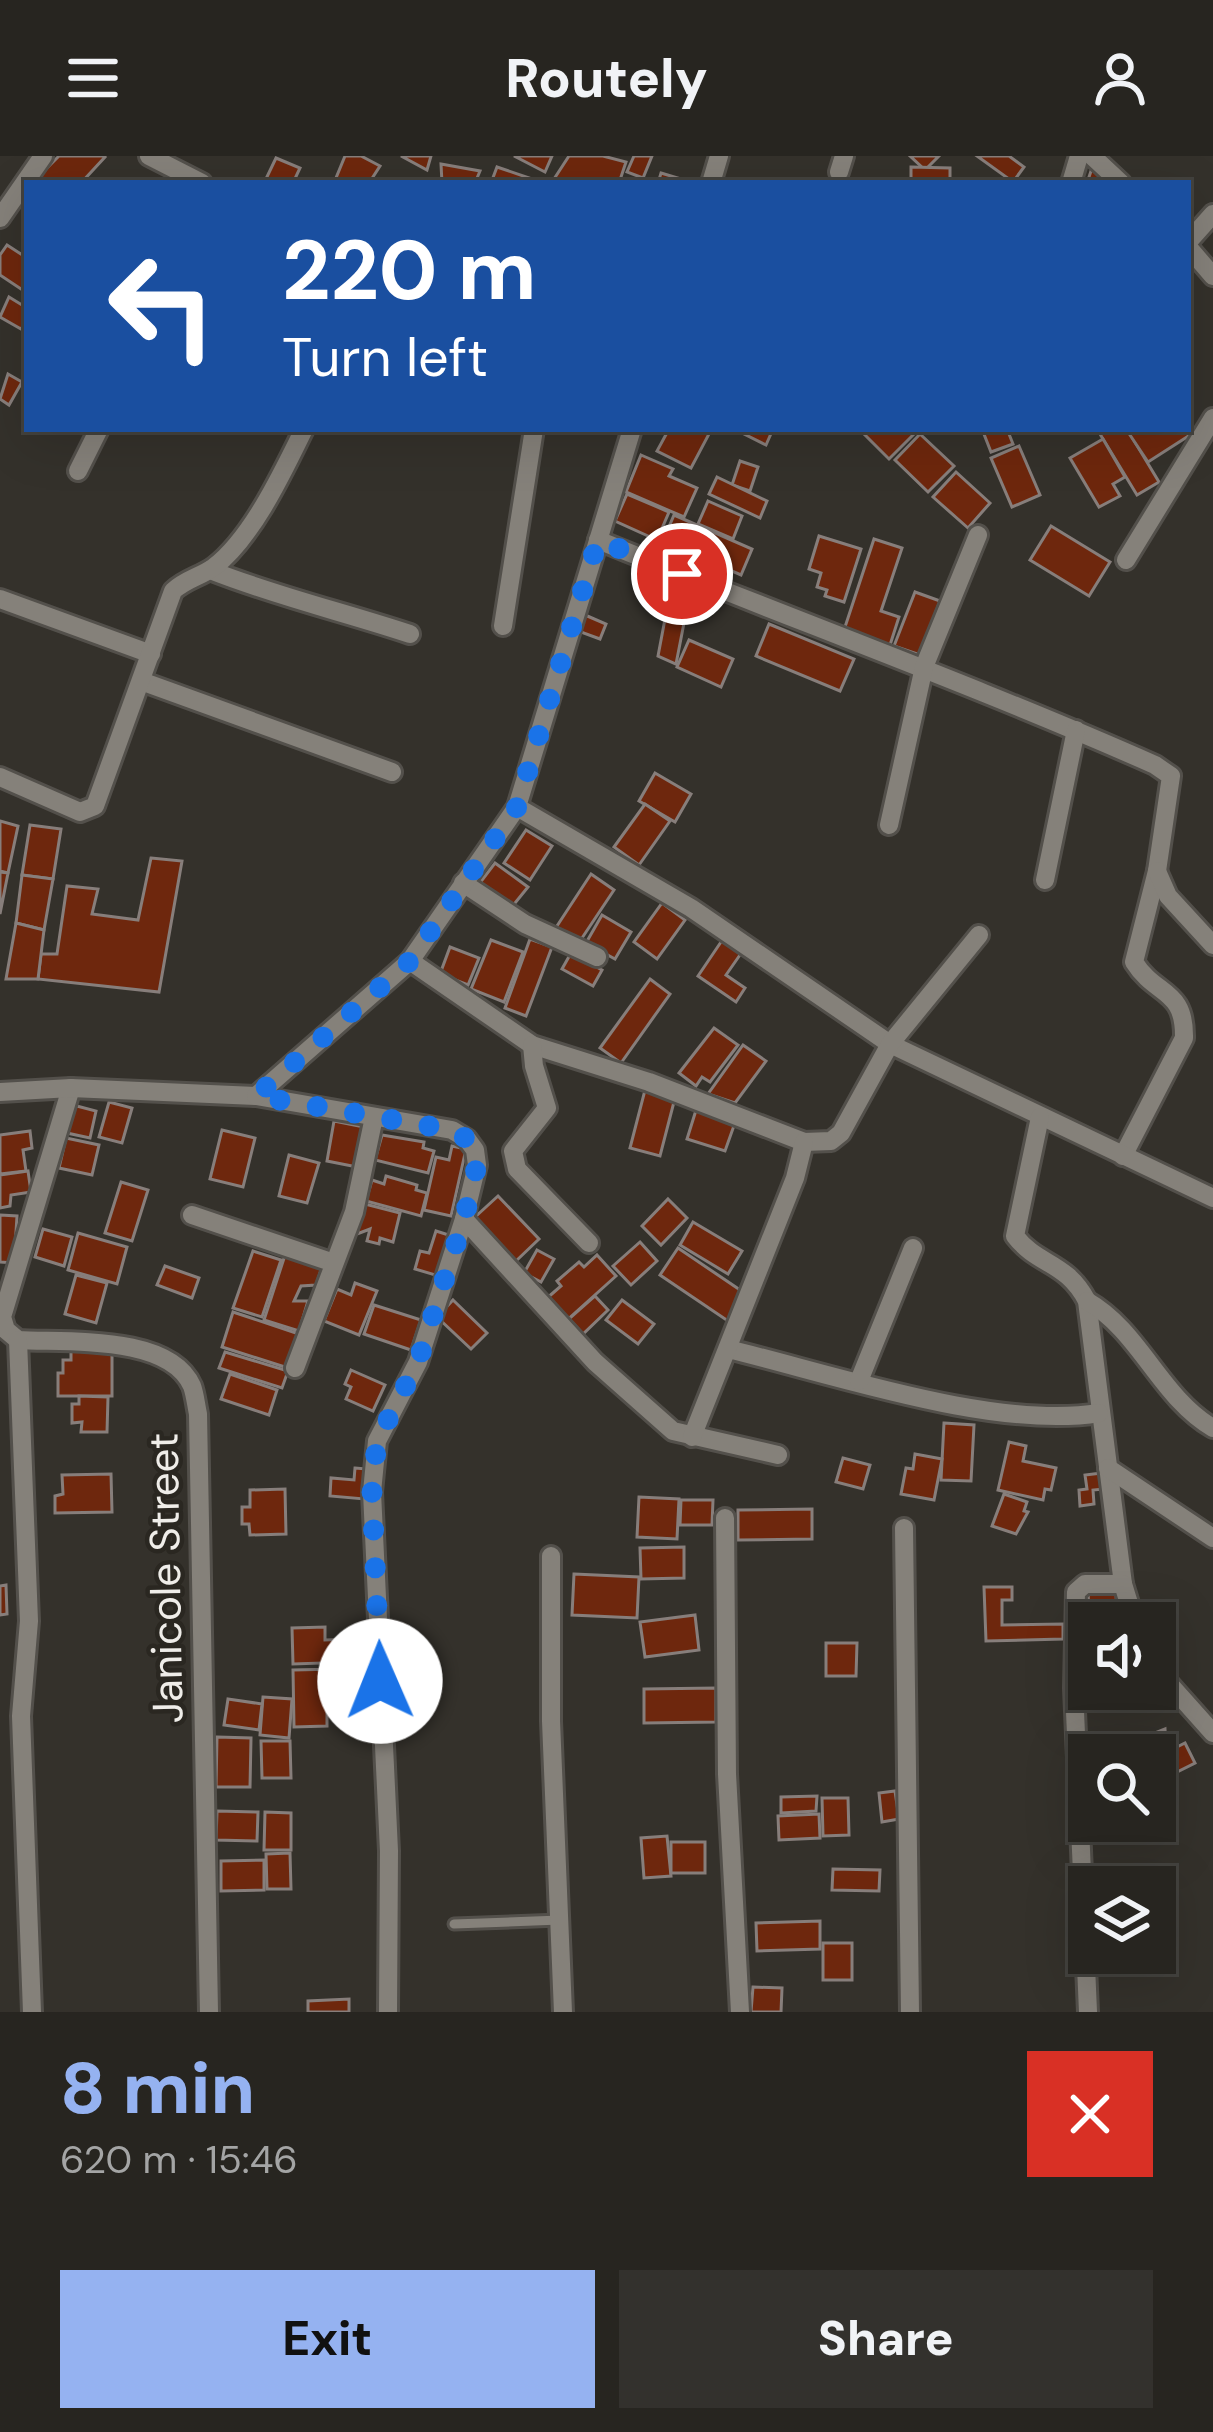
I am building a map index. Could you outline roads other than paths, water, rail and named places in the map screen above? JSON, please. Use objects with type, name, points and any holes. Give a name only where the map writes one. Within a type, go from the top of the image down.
[{"type":"street","points":[[149,156],[196,180]]},
{"type":"street","points":[[1092,156],[1118,180]]},
{"type":"street","points":[[0,218],[24,183]]},
{"type":"street","points":[[1191,240],[1213,214]]},
{"type":"street","points":[[1191,248],[1213,276]]},
{"type":"street","points":[[1126,560],[1213,418]]},
{"type":"street","points":[[78,471],[98,432]]},
{"type":"street","points":[[0,776],[80,812],[95,806],[173,591],[185,579],[211,570],[241,541],[302,432]]},
{"type":"street","points":[[503,626],[534,432]]},
{"type":"street","points":[[256,1096],[410,961],[517,807],[631,432]]},
{"type":"street","points":[[889,825],[924,667],[978,535]]},
{"type":"street","points":[[598,540],[924,667],[1076,730],[1171,776],[1157,872],[1134,962],[1179,1004],[1185,1016],[1184,1039],[1124,1156]]},
{"type":"street","points":[[211,570],[410,634]]},
{"type":"street","points":[[0,599],[151,654]]},
{"type":"street","points":[[141,681],[392,772]]},
{"type":"street","points":[[1045,880],[1076,730]]},
{"type":"street","points":[[517,807],[604,862],[691,908],[890,1044],[1213,1198]]},
{"type":"street","points":[[1157,872],[1168,896],[1213,945]]},
{"type":"street","points":[[463,884],[525,924],[597,957]]},
{"type":"street","points":[[410,961],[532,1045],[649,1082],[804,1142],[837,1139],[890,1044],[979,935]]},
{"type":"street","points":[[532,1045],[547,1108],[513,1151],[517,1169],[589,1243]]},
{"type":"street","points":[[32,2012],[21,1715],[29,1621],[18,1340],[6,1330],[2,1317],[71,1088]]},
{"type":"street","points":[[0,1092],[71,1088],[256,1096],[452,1130],[475,1150],[477,1165],[464,1219],[418,1362],[377,1441],[372,1492],[388,1851],[388,2012]]},
{"type":"street","points":[[295,1368],[354,1212],[374,1117]]},
{"type":"street","points":[[1040,1117],[1015,1236],[1024,1249],[1076,1280],[1087,1300],[1129,1602]]},
{"type":"street","points":[[692,1437],[795,1178],[804,1142]]},
{"type":"street","points":[[192,1215],[334,1263]]},
{"type":"street","points":[[464,1219],[595,1362],[673,1430],[778,1455]]},
{"type":"street","points":[[859,1381],[913,1248]]},
{"type":"street","points":[[1087,1300],[1110,1314],[1170,1391],[1213,1428]]},
{"type":"street","name":"Janicole Street","points":[[18,1340],[143,1348],[171,1362],[191,1383],[199,1436],[208,2012]]},
{"type":"street","points":[[728,1349],[928,1400],[1072,1418],[1100,1413]]},
{"type":"street","points":[[1108,1468],[1213,1538]]},
{"type":"street","points":[[725,1518],[727,1774],[740,2012]]},
{"type":"street","points":[[904,1528],[910,2012]]},
{"type":"street","points":[[551,1556],[551,1721],[563,2012]]},
{"type":"street","points":[[1088,2012],[1075,1730],[1076,1592],[1084,1584],[1123,1583]]},
{"type":"street","points":[[1176,1692],[1213,1733]]},
{"type":"lane","points":[[454,1924],[560,1919]]}]
